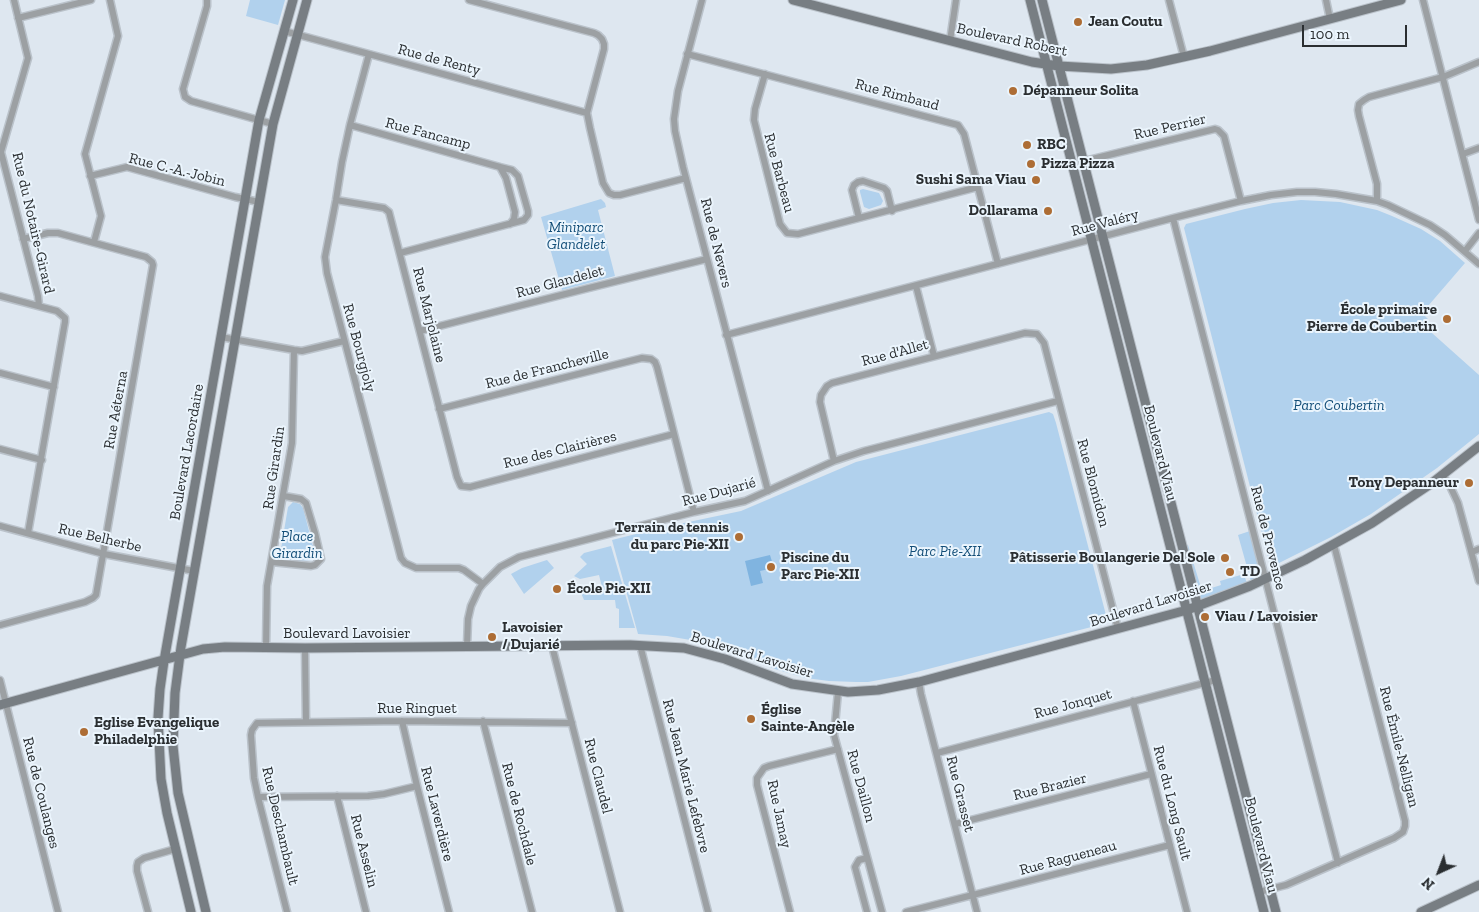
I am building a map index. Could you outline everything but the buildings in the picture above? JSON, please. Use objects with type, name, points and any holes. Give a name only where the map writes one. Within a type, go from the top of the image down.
[{"type":"main road","name":"Boulevard Lacordaire","points":[[191,912],[162,787],[158,718],[164,661],[259,120],[293,0]]},
{"type":"main road","name":"Boulevard Lacordaire","points":[[206,912],[181,810],[175,775],[173,718],[180,656],[194,571],[273,124],[307,0]]},
{"type":"main road","name":"Boulevard Robert","points":[[793,0],[1047,65],[1111,69],[1143,66],[1184,57],[1402,0]]},
{"type":"main road","name":"Boulevard Viau","points":[[1030,0],[1264,912]]},
{"type":"main road","name":"Boulevard Viau","points":[[1042,0],[1276,912]]},
{"type":"main road","name":"Boulevard Lavoisier","points":[[3,704],[203,650],[224,647],[640,646],[684,648],[725,659],[792,684],[838,692],[878,690],[919,682],[1187,610],[1265,579],[1334,545],[1388,513],[1479,446]]},
{"type":"main road","points":[[1421,912],[1479,885]]},
{"type":"street","name":"Rue du Notaire-Girard","points":[[14,0],[28,58],[1,152],[39,306],[58,312],[65,318],[65,327],[28,533]]},
{"type":"street","points":[[18,18],[91,0]]},
{"type":"street","points":[[94,242],[101,216],[85,154],[118,36],[110,0]]},
{"type":"street","points":[[207,0],[183,89],[185,97],[191,101],[273,124]]},
{"type":"street","points":[[470,0],[594,33],[602,39],[604,49],[588,113],[603,183],[609,193],[620,195],[686,178]]},
{"type":"street","name":"Rue de Nevers","points":[[702,0],[678,91],[674,119],[677,143],[768,491]]},
{"type":"street","points":[[950,41],[956,0]]},
{"type":"street","points":[[1169,0],[1184,57]]},
{"type":"street","points":[[1326,0],[1330,19]]},
{"type":"street","points":[[1423,0],[1479,220]]},
{"type":"street","name":"Rue de Renty","points":[[284,32],[588,113]]},
{"type":"street","name":"Rue Bourgjoly","points":[[369,54],[342,162],[326,266],[402,558],[405,563],[416,568],[459,568],[483,584]]},
{"type":"street","name":"Rue Rimbaud","points":[[687,54],[958,125],[964,134],[998,264]]},
{"type":"street","points":[[1376,201],[1377,184],[1359,116],[1359,104],[1369,97],[1443,78],[1479,62]]},
{"type":"street","name":"Rue Barbeau","points":[[765,74],[754,109],[754,120],[780,224],[787,233],[798,234],[978,187]]},
{"type":"street","name":"Rue Fancamp","points":[[350,125],[512,170],[519,179],[528,215],[524,220],[510,225]]},
{"type":"street","name":"Rue Perrier","points":[[1084,161],[1215,129],[1224,136],[1241,202]]},
{"type":"street","points":[[1463,154],[1479,148]]},
{"type":"street","name":"Rue C.-A.-Jobin","points":[[90,176],[129,167],[259,202]]},
{"type":"street","points":[[400,253],[510,225],[514,219],[515,212],[506,178],[500,167]]},
{"type":"street","points":[[859,218],[852,190],[858,182],[863,181],[884,188],[887,191],[892,210]]},
{"type":"street","name":"Rue Valéry","points":[[726,335],[1173,218],[1271,195],[1297,192],[1353,196],[1376,201],[1430,225],[1478,261]]},
{"type":"street","name":"Rue Marjolaine","points":[[336,200],[388,210],[457,477]]},
{"type":"street","name":"Rue de Provence","points":[[1173,218],[1338,863]]},
{"type":"street","name":"Rue Aéterna","points":[[0,625],[85,602],[93,598],[97,591],[153,265],[146,257],[53,232],[23,239]]},
{"type":"street","points":[[1465,251],[1479,233]]},
{"type":"street","name":"Rue Glandelet","points":[[420,332],[707,259]]},
{"type":"street","points":[[916,286],[934,356]]},
{"type":"street","points":[[0,296],[39,306]]},
{"type":"street","name":"Rue d'Allet","points":[[834,461],[820,402],[821,395],[827,386],[832,383],[1025,333],[1037,334],[1044,343]]},
{"type":"street","points":[[221,337],[302,351],[344,341]]},
{"type":"street","name":"Rue Blomidon","points":[[1044,343],[1118,629]]},
{"type":"street","name":"Rue Girardin","points":[[266,648],[267,594],[292,443],[294,350]]},
{"type":"street","name":"Rue de Francheville","points":[[440,409],[642,358],[652,359],[657,367],[674,434]]},
{"type":"street","points":[[0,373],[54,387]]},
{"type":"street","name":"Rue Dujarié","points":[[467,646],[468,619],[475,597],[483,584],[500,567],[519,558],[694,512],[732,505],[834,461],[864,451],[1058,400]]},
{"type":"street","points":[[674,434],[694,512]]},
{"type":"street","name":"Rue des Clairières","points":[[457,477],[461,486],[470,487],[674,434]]},
{"type":"street","points":[[0,449],[42,460]]},
{"type":"street","points":[[1442,475],[1458,503],[1479,581]]},
{"type":"street","points":[[272,562],[311,566],[321,559],[306,503],[301,499],[284,496]]},
{"type":"street","name":"Rue Belherbe","points":[[0,526],[104,554],[194,571]]},
{"type":"street","name":"Rue Émile-Nelligan","points":[[1259,892],[1286,885],[1399,836],[1405,826],[1334,545]]},
{"type":"street","points":[[1472,552],[1479,549]]},
{"type":"street","name":"Rue Claudel","points":[[552,646],[620,912]]},
{"type":"street","name":"Rue Jean Marie Lefebvre","points":[[640,646],[708,912]]},
{"type":"street","points":[[306,648],[306,722]]},
{"type":"street","name":"Rue de Coulanges","points":[[0,680],[3,704],[58,912]]},
{"type":"street","name":"Rue Jonquet","points":[[937,753],[1216,680]]},
{"type":"street","name":"Rue Grasset","points":[[919,682],[977,912]]},
{"type":"street","name":"Rue Daillon","points":[[838,692],[834,735],[882,912]]},
{"type":"street","name":"Rue du Long Sault","points":[[1133,701],[1187,912]]},
{"type":"street","name":"Rue Laverdière","points":[[402,721],[449,912]]},
{"type":"street","name":"Rue Ringuet","points":[[262,723],[483,721],[572,723]]},
{"type":"street","name":"Rue de Rochdale","points":[[483,721],[532,912]]},
{"type":"street","name":"Rue Deschambault","points":[[262,723],[257,723],[252,730],[252,760],[258,797],[287,912]]},
{"type":"street","name":"Rue Jamay","points":[[790,912],[757,785],[757,778],[769,766],[838,749]]},
{"type":"street","name":"Rue Brazier","points":[[955,824],[1151,774]]},
{"type":"street","points":[[258,797],[376,796],[417,786]]},
{"type":"street","name":"Rue Asselin","points":[[337,796],[366,912]]},
{"type":"street","name":"Rue Ragueneau","points":[[973,895],[1170,845]]},
{"type":"street","points":[[148,912],[137,871],[138,862],[144,858],[175,849]]},
{"type":"street","points":[[867,858],[860,860],[855,867],[867,912]]},
{"type":"street","points":[[906,912],[973,895]]},
{"type":"green space","points":[[250,0],[285,0],[278,25],[246,16]]},
{"type":"green space","points":[[863,189],[879,193],[883,201],[881,205],[869,209],[864,207],[860,192]]},
{"type":"green space","name":"Miniparc Glandelet","points":[[601,199],[606,207],[598,210],[615,276],[562,290],[541,217]]},
{"type":"green space","name":"Parc Coubertin","points":[[1301,200],[1340,202],[1377,210],[1421,229],[1440,241],[1465,263],[1422,313],[1428,319],[1423,325],[1479,375],[1479,434],[1437,468],[1371,514],[1331,537],[1275,565],[1269,561],[1184,228],[1186,224],[1245,209]]},
{"type":"green space","name":"Parc Pie-XII","points":[[1049,412],[1053,414],[1056,423],[1107,619],[1103,624],[901,676],[868,682],[829,681],[806,678],[775,669],[708,643],[667,636],[638,634],[612,540],[741,511],[856,462]]},
{"type":"green space","name":"Place Girardin","points":[[293,502],[300,504],[303,508],[315,554],[313,560],[295,561],[280,555],[288,507]]},
{"type":"green space","points":[[1253,530],[1265,579],[1252,585],[1238,535]]},
{"type":"green space","points":[[1188,545],[1202,591],[1221,585],[1220,581],[1244,574],[1248,587],[1198,606],[1183,548]]},
{"type":"green space","points":[[611,546],[635,628],[619,628],[619,609],[616,608],[615,600],[584,600],[581,593],[602,587],[599,575],[580,579],[574,576],[587,564],[580,557],[584,553]]},
{"type":"green space","points":[[547,560],[554,568],[524,594],[511,574],[522,568]]},
{"type":"shaded area","points":[[770,555],[774,568],[760,571],[763,583],[751,586],[745,561]]},
{"type":"place","name":"Jean Coutu","points":[[1078,22]]},
{"type":"place","name":"Dépanneur Solita","points":[[1013,91]]},
{"type":"place","name":"RBC","points":[[1027,145]]},
{"type":"place","name":"Pizza Pizza","points":[[1031,164]]},
{"type":"place","name":"Sushi Sama Viau","points":[[1036,180]]},
{"type":"place","name":"Dollarama","points":[[1048,211]]},
{"type":"place","name":"École primaire Pierre de Coubertin","points":[[1447,319]]},
{"type":"place","name":"Tony Depanneur","points":[[1469,483]]},
{"type":"place","name":"Terrain de tennis du parc Pie-XII","points":[[739,537]]},
{"type":"place","name":"Pâtisserie Boulangerie Del Sole","points":[[1225,558]]},
{"type":"place","name":"Piscine du Parc Pie-XII","points":[[771,567]]},
{"type":"place","name":"TD","points":[[1230,572]]},
{"type":"place","name":"École Pie-XII","points":[[557,589]]},
{"type":"place","name":"Viau / Lavoisier","points":[[1205,617]]},
{"type":"place","name":"Lavoisier / Dujarié","points":[[492,637]]},
{"type":"place","name":"Église Sainte-Angèle","points":[[751,719]]},
{"type":"place","name":"Eglise Evangelique Philadelphie","points":[[84,732]]}]
